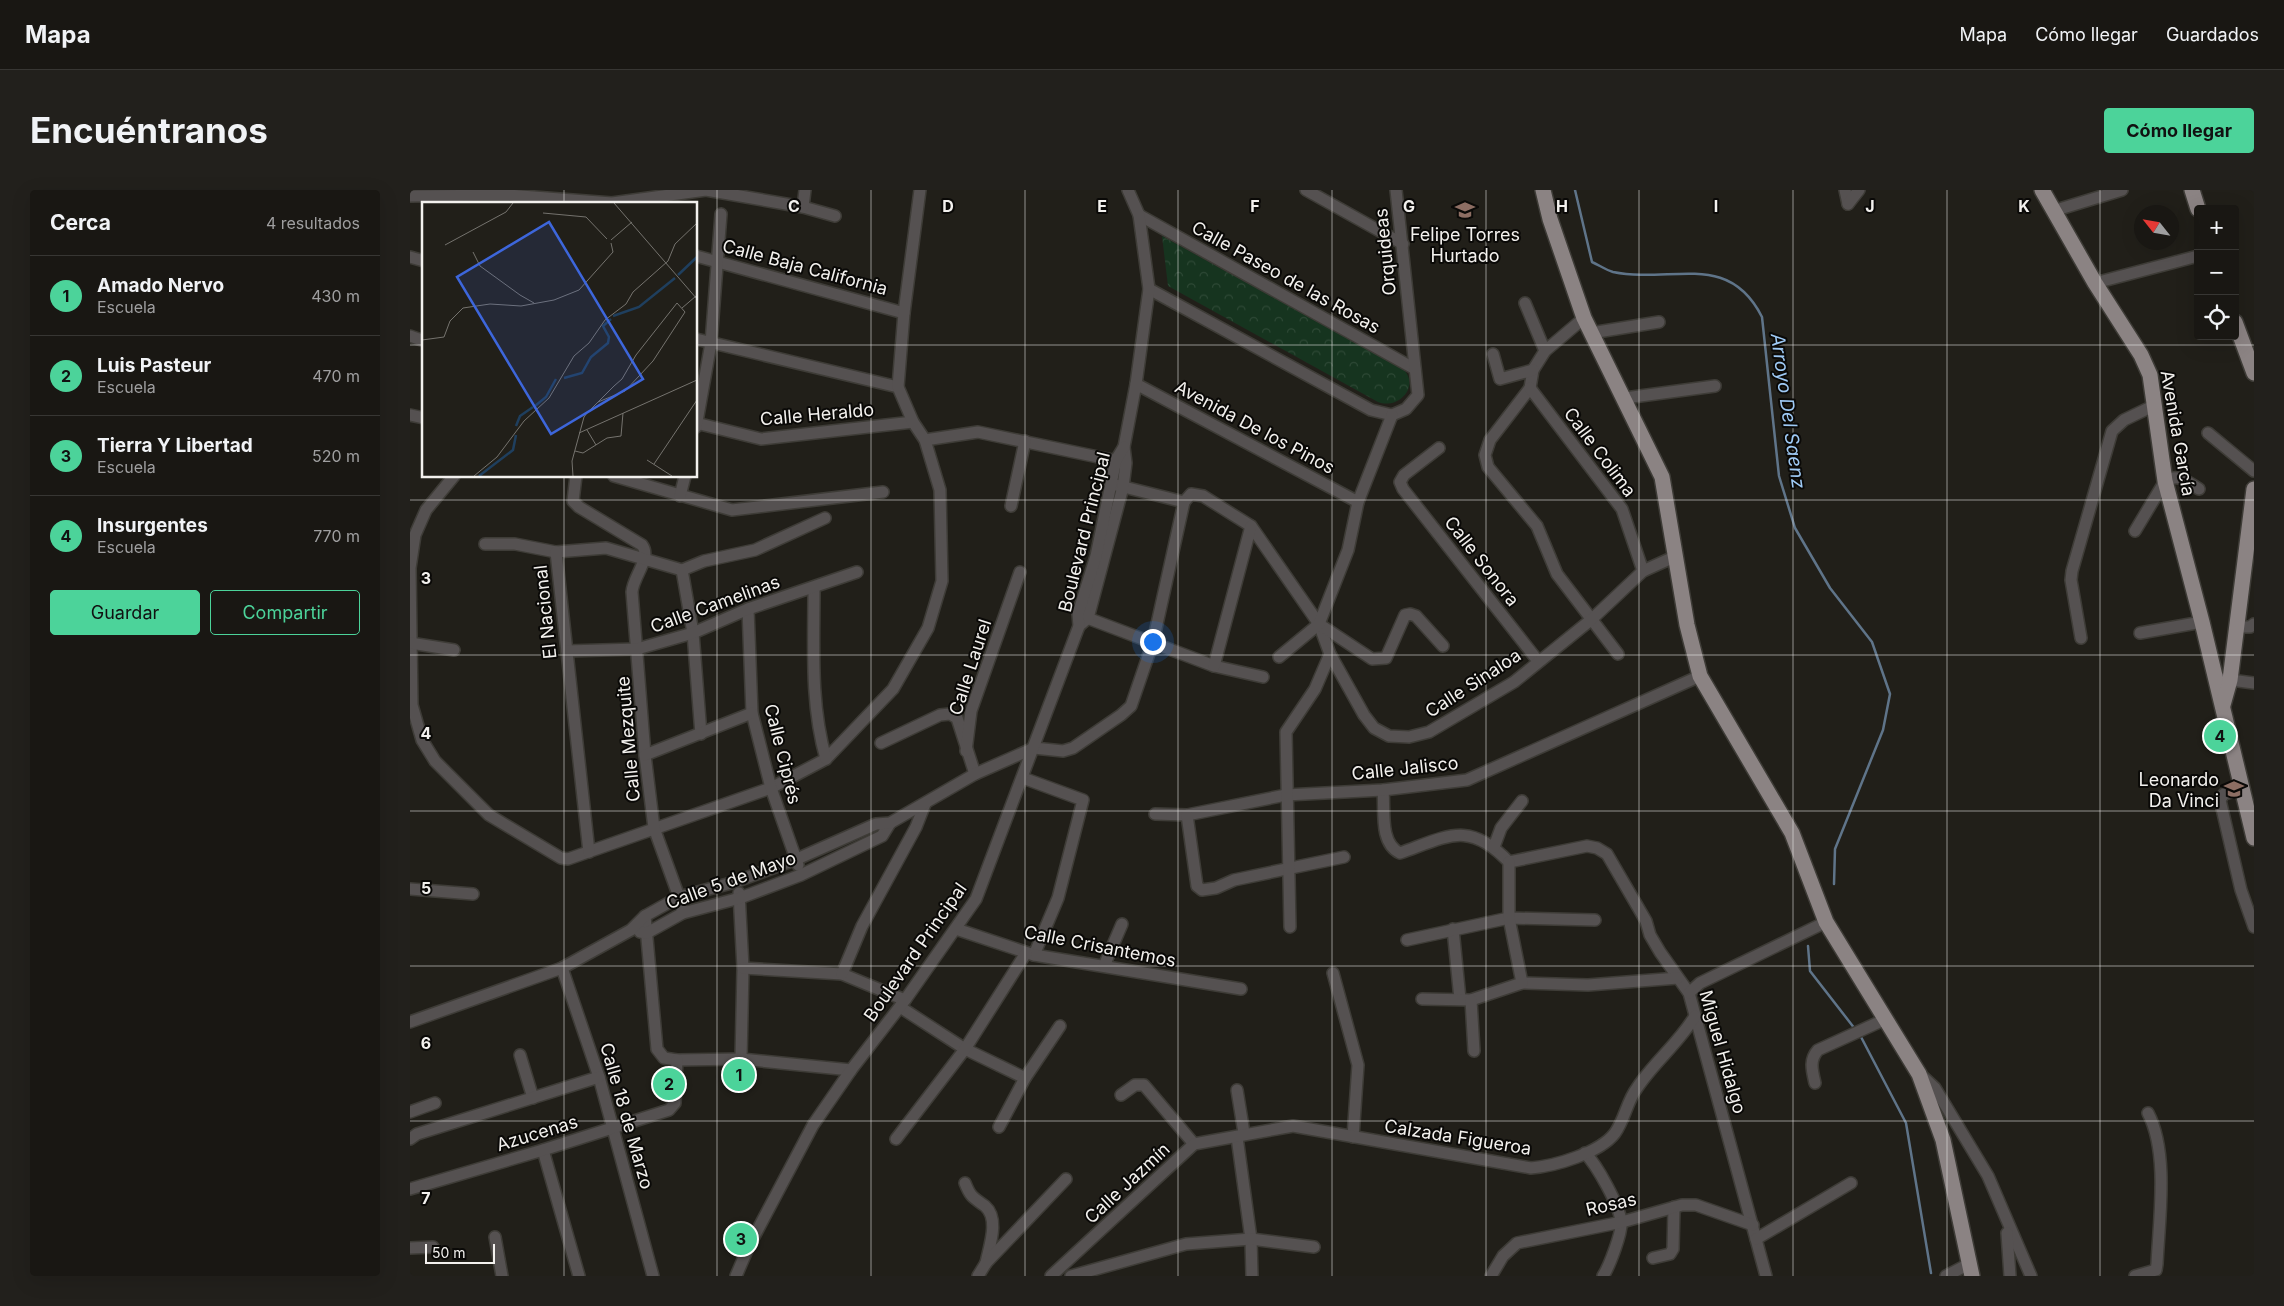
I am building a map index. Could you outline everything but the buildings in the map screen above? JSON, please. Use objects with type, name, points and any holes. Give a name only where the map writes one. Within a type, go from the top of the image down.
[{"type":"main road","points":[[1543,190],[1550,219],[1584,318],[1625,398],[1662,477],[1686,625],[1700,676],[1792,833],[1826,922],[1920,1074],[1943,1140],[1971,1270]]},
{"type":"main road","name":"Avenida García","points":[[2042,190],[2094,283],[2146,365],[2150,376],[2165,481],[2202,622],[2223,679],[2223,706],[2254,838]]},
{"type":"main road","points":[[2192,190],[2197,205]]},
{"type":"main road","points":[[2239,333],[2254,373]]},
{"type":"main road","points":[[2223,679],[2237,627],[2249,569],[2254,489]]},
{"type":"street","points":[[619,202],[706,190],[803,207],[836,216]]},
{"type":"street","points":[[803,207],[805,190]]},
{"type":"street","points":[[452,478],[426,510],[415,534],[410,568],[412,705],[422,740],[435,761],[489,815],[554,854],[568,859],[771,788],[826,759],[893,689],[928,628],[942,581],[940,490],[925,440],[913,422],[898,388],[904,313],[920,190]]},
{"type":"street","name":"Boulevard Principal","points":[[736,1276],[748,1248],[800,1148],[850,1070],[902,1004],[976,899],[1082,619],[1096,556],[1117,485],[1136,384],[1149,289],[1139,215],[1128,190]]},
{"type":"street","points":[[1306,190],[1403,244]]},
{"type":"street","name":"Orquideas","points":[[1392,415],[1406,409],[1418,395],[1396,190]]},
{"type":"street","points":[[1845,190],[1848,204],[1859,190]]},
{"type":"street","points":[[2053,211],[2122,190]]},
{"type":"street","points":[[410,196],[508,195],[599,202]]},
{"type":"street","points":[[508,195],[516,202]]},
{"type":"street","points":[[698,414],[711,343],[721,214]]},
{"type":"street","name":"Calle Paseo de las Rosas","points":[[1139,215],[1415,369]]},
{"type":"street","name":"Calle Baja California","points":[[698,256],[904,313]]},
{"type":"street","points":[[2094,283],[2194,257]]},
{"type":"street","points":[[1149,289],[1371,410],[1392,415],[1358,502],[1348,550],[1319,624],[1279,657]]},
{"type":"street","points":[[1525,303],[1545,351]]},
{"type":"street","points":[[1584,318],[1545,351],[1533,370],[1530,388],[1490,440],[1485,455],[1488,467],[1537,526],[1557,574],[1618,654]]},
{"type":"street","points":[[1591,333],[1659,322]]},
{"type":"street","points":[[410,336],[422,340]]},
{"type":"street","points":[[698,340],[898,388]]},
{"type":"street","points":[[1493,354],[1500,379],[1533,370]]},
{"type":"street","name":"Avenida De los Pinos","points":[[1136,384],[1358,502]]},
{"type":"street","points":[[1625,398],[1715,386]]},
{"type":"street","name":"Calle Colima","points":[[1530,388],[1622,509],[1643,571]]},
{"type":"street","points":[[2081,638],[2071,580],[2072,571],[2112,431],[2124,420],[2153,406]]},
{"type":"street","name":"Calle Heraldo","points":[[698,425],[761,439],[913,422]]},
{"type":"street","points":[[925,440],[978,432],[1121,462]]},
{"type":"street","points":[[2208,433],[2254,471]]},
{"type":"street","points":[[1011,506],[1025,442]]},
{"type":"street","name":"Calle Sonora","points":[[1439,448],[1404,475],[1400,482],[1403,489],[1538,661]]},
{"type":"street","points":[[2135,531],[2165,481],[2172,477],[2180,477],[2199,489]]},
{"type":"street","points":[[576,478],[573,501],[579,508],[642,545],[646,553],[645,561]]},
{"type":"street","points":[[621,478],[732,510],[883,492]]},
{"type":"street","points":[[680,496],[684,478]]},
{"type":"street","points":[[1117,485],[1184,502]]},
{"type":"street","points":[[1034,748],[1063,751],[1072,748],[1121,715],[1131,706],[1153,642],[1184,502],[1191,494],[1203,496],[1251,526],[1214,666]]},
{"type":"street","points":[[701,734],[693,633],[682,570],[712,559],[755,550],[825,518]]},
{"type":"street","name":"Calle Sinaloa","points":[[1251,526],[1319,624],[1330,654],[1364,715],[1374,728],[1389,736],[1409,737],[1429,732],[1514,682],[1592,619],[1643,571],[1674,557]]},
{"type":"street","points":[[485,544],[515,544],[556,552]]},
{"type":"street","name":"El Nacional","points":[[589,852],[556,552],[606,548],[645,561],[682,570]]},
{"type":"street","name":"Calle Mezquite","points":[[645,561],[633,582],[645,755],[654,828],[679,896],[683,913]]},
{"type":"street","name":"Calle Camelinas","points":[[567,652],[637,649],[693,633],[748,609],[857,572]]},
{"type":"street","name":"Calle Laurel","points":[[975,774],[966,751],[971,711],[1020,572]]},
{"type":"street","points":[[814,588],[814,700],[818,729],[826,759]]},
{"type":"street","name":"Calle Ciprés","points":[[748,609],[752,713],[771,788],[801,875]]},
{"type":"street","points":[[1319,624],[1372,659],[1380,659],[1386,658],[1406,615],[1410,614],[1416,616],[1444,646]]},
{"type":"street","points":[[1082,619],[1153,642],[1214,666],[1263,677]]},
{"type":"street","points":[[2140,633],[2202,622]]},
{"type":"street","points":[[2237,627],[2250,627],[2254,624]]},
{"type":"street","points":[[411,643],[454,650]]},
{"type":"street","points":[[1290,927],[1286,732],[1315,689],[1330,654]]},
{"type":"street","name":"Calle Jalisco","points":[[1155,814],[1188,815],[1286,795],[1383,790],[1467,780],[1700,676]]},
{"type":"street","points":[[2223,679],[2254,683]]},
{"type":"street","points":[[645,755],[752,713]]},
{"type":"street","points":[[881,743],[940,715],[950,714],[957,718],[966,751]]},
{"type":"street","name":"Calle 5 de Mayo","points":[[410,1022],[562,968],[631,930],[645,916],[679,896],[735,882],[797,859],[876,824],[890,823],[975,774],[1034,748]]},
{"type":"street","points":[[896,1139],[964,1049],[1030,954],[1058,898],[1083,800],[1023,778]]},
{"type":"street","points":[[2242,789],[2224,794],[2220,800],[2240,890],[2254,927]]},
{"type":"street","points":[[1383,790],[1386,840],[1392,849],[1400,853],[1454,834],[1472,837],[1494,846],[1509,862],[1509,918],[1522,983]]},
{"type":"street","points":[[1494,846],[1501,828],[1522,802]]},
{"type":"street","points":[[842,974],[862,926],[916,827],[925,804]]},
{"type":"street","points":[[1188,815],[1197,886],[1202,890],[1216,888],[1234,880],[1344,857]]},
{"type":"street","name":"Calle 5 de Mayo","points":[[646,933],[683,913],[740,898],[801,875],[882,836],[890,823]]},
{"type":"street","name":"Miguel Hidalgo","points":[[1509,862],[1586,846],[1597,848],[1608,854],[1646,921],[1650,935],[1689,993],[1766,1276]]},
{"type":"street","points":[[735,882],[740,898],[743,968],[741,1059]]},
{"type":"street","points":[[410,888],[473,894]]},
{"type":"street","points":[[645,916],[657,1048],[664,1058],[677,1060],[741,1059],[850,1070]]},
{"type":"street","points":[[1407,940],[1509,918],[1595,920]]},
{"type":"street","points":[[1689,993],[1700,984],[1826,922]]},
{"type":"street","points":[[1104,966],[1122,924]]},
{"type":"street","name":"Calle Crisantemos","points":[[956,928],[1030,954],[1241,989]]},
{"type":"street","points":[[1452,929],[1474,1050]]},
{"type":"street","points":[[631,930],[646,933]]},
{"type":"street","name":"Calle 18 de Marzo","points":[[562,968],[599,1077],[611,1127],[654,1276]]},
{"type":"street","points":[[743,968],[842,974],[902,1004],[964,1049],[1026,1078]]},
{"type":"street","points":[[1333,973],[1358,1065],[1353,1137]]},
{"type":"street","points":[[1422,999],[1466,999],[1522,983],[1588,984],[1678,978]]},
{"type":"street","name":"Calzada Figueroa","points":[[1240,1135],[1293,1126],[1531,1168],[1551,1166],[1585,1154],[1614,1134],[1625,1116],[1636,1089],[1680,1039],[1695,1016]]},
{"type":"street","points":[[1815,1083],[1811,1066],[1814,1055],[1818,1050],[1859,1033],[1886,1019]]},
{"type":"street","points":[[999,1127],[1026,1078],[1060,1026]]},
{"type":"street","points":[[520,1054],[533,1098]]},
{"type":"street","name":"Azucenas","points":[[410,1189],[543,1150],[673,1108],[677,1060]]},
{"type":"street","points":[[1920,1074],[1934,1088],[1988,1176],[2007,1224],[2031,1276]]},
{"type":"street","points":[[410,1139],[417,1134],[599,1077]]},
{"type":"street","points":[[1121,1095],[1135,1085],[1144,1085],[1194,1144]]},
{"type":"street","points":[[1237,1090],[1251,1239],[1252,1276]]},
{"type":"street","points":[[410,1112],[435,1103]]},
{"type":"street","points":[[2135,1276],[2156,1270],[2157,1264],[2161,1179],[2155,1127],[2148,1113]]},
{"type":"street","name":"Calle Jazmín","points":[[1052,1276],[1194,1144],[1240,1135]]},
{"type":"street","points":[[543,1150],[579,1276]]},
{"type":"street","points":[[1585,1154],[1602,1174],[1622,1222],[1611,1261],[1603,1276]]},
{"type":"street","points":[[978,1276],[986,1263],[1066,1179]]},
{"type":"street","points":[[965,1183],[970,1197],[990,1212],[993,1223],[986,1263]]},
{"type":"street","points":[[1756,1239],[1851,1183]]},
{"type":"street","name":"Rosas","points":[[1492,1276],[1503,1256],[1517,1243],[1622,1222],[1674,1207],[1696,1205],[1753,1225]]},
{"type":"street","points":[[1653,1258],[1670,1254],[1673,1249],[1674,1207]]},
{"type":"street","points":[[2007,1224],[2010,1276]]},
{"type":"street","points":[[495,1237],[502,1276]]},
{"type":"street","points":[[1071,1276],[1186,1244],[1251,1239],[1314,1247]]},
{"type":"street","points":[[410,1248],[433,1248]]},
{"type":"street","points":[[1946,1276],[1971,1270]]},
{"type":"green space","points":[[1162,236],[1403,369],[1408,376],[1409,382],[1405,395],[1393,403],[1378,402],[1168,286]]},
{"type":"waterway","name":"Arroyo Del Saenz","points":[[1575,190],[1592,262],[1613,272],[1635,275],[1697,274],[1715,276],[1733,283],[1748,296],[1762,317],[1779,476],[1795,528],[1830,588],[1872,642],[1890,694],[1883,730],[1835,849],[1834,884]]},
{"type":"waterway","name":"Arroyo Del Saenz","points":[[1808,946],[1810,971],[1855,1029]]},
{"type":"waterway","name":"Arroyo Del Saenz","points":[[1860,1035],[1906,1123],[1931,1273]]},
{"type":"place","name":"Felipe Torres Hurtado","points":[[1465,210]]},
{"type":"place","name":"Insurgentes","points":[[2220,736]]},
{"type":"place","name":"Leonardo Da Vinci","points":[[2234,789]]},
{"type":"place","name":"Amado Nervo","points":[[739,1075]]},
{"type":"place","name":"Luis Pasteur","points":[[669,1084]]},
{"type":"place","name":"Tierra Y Libertad","points":[[741,1239]]}]
